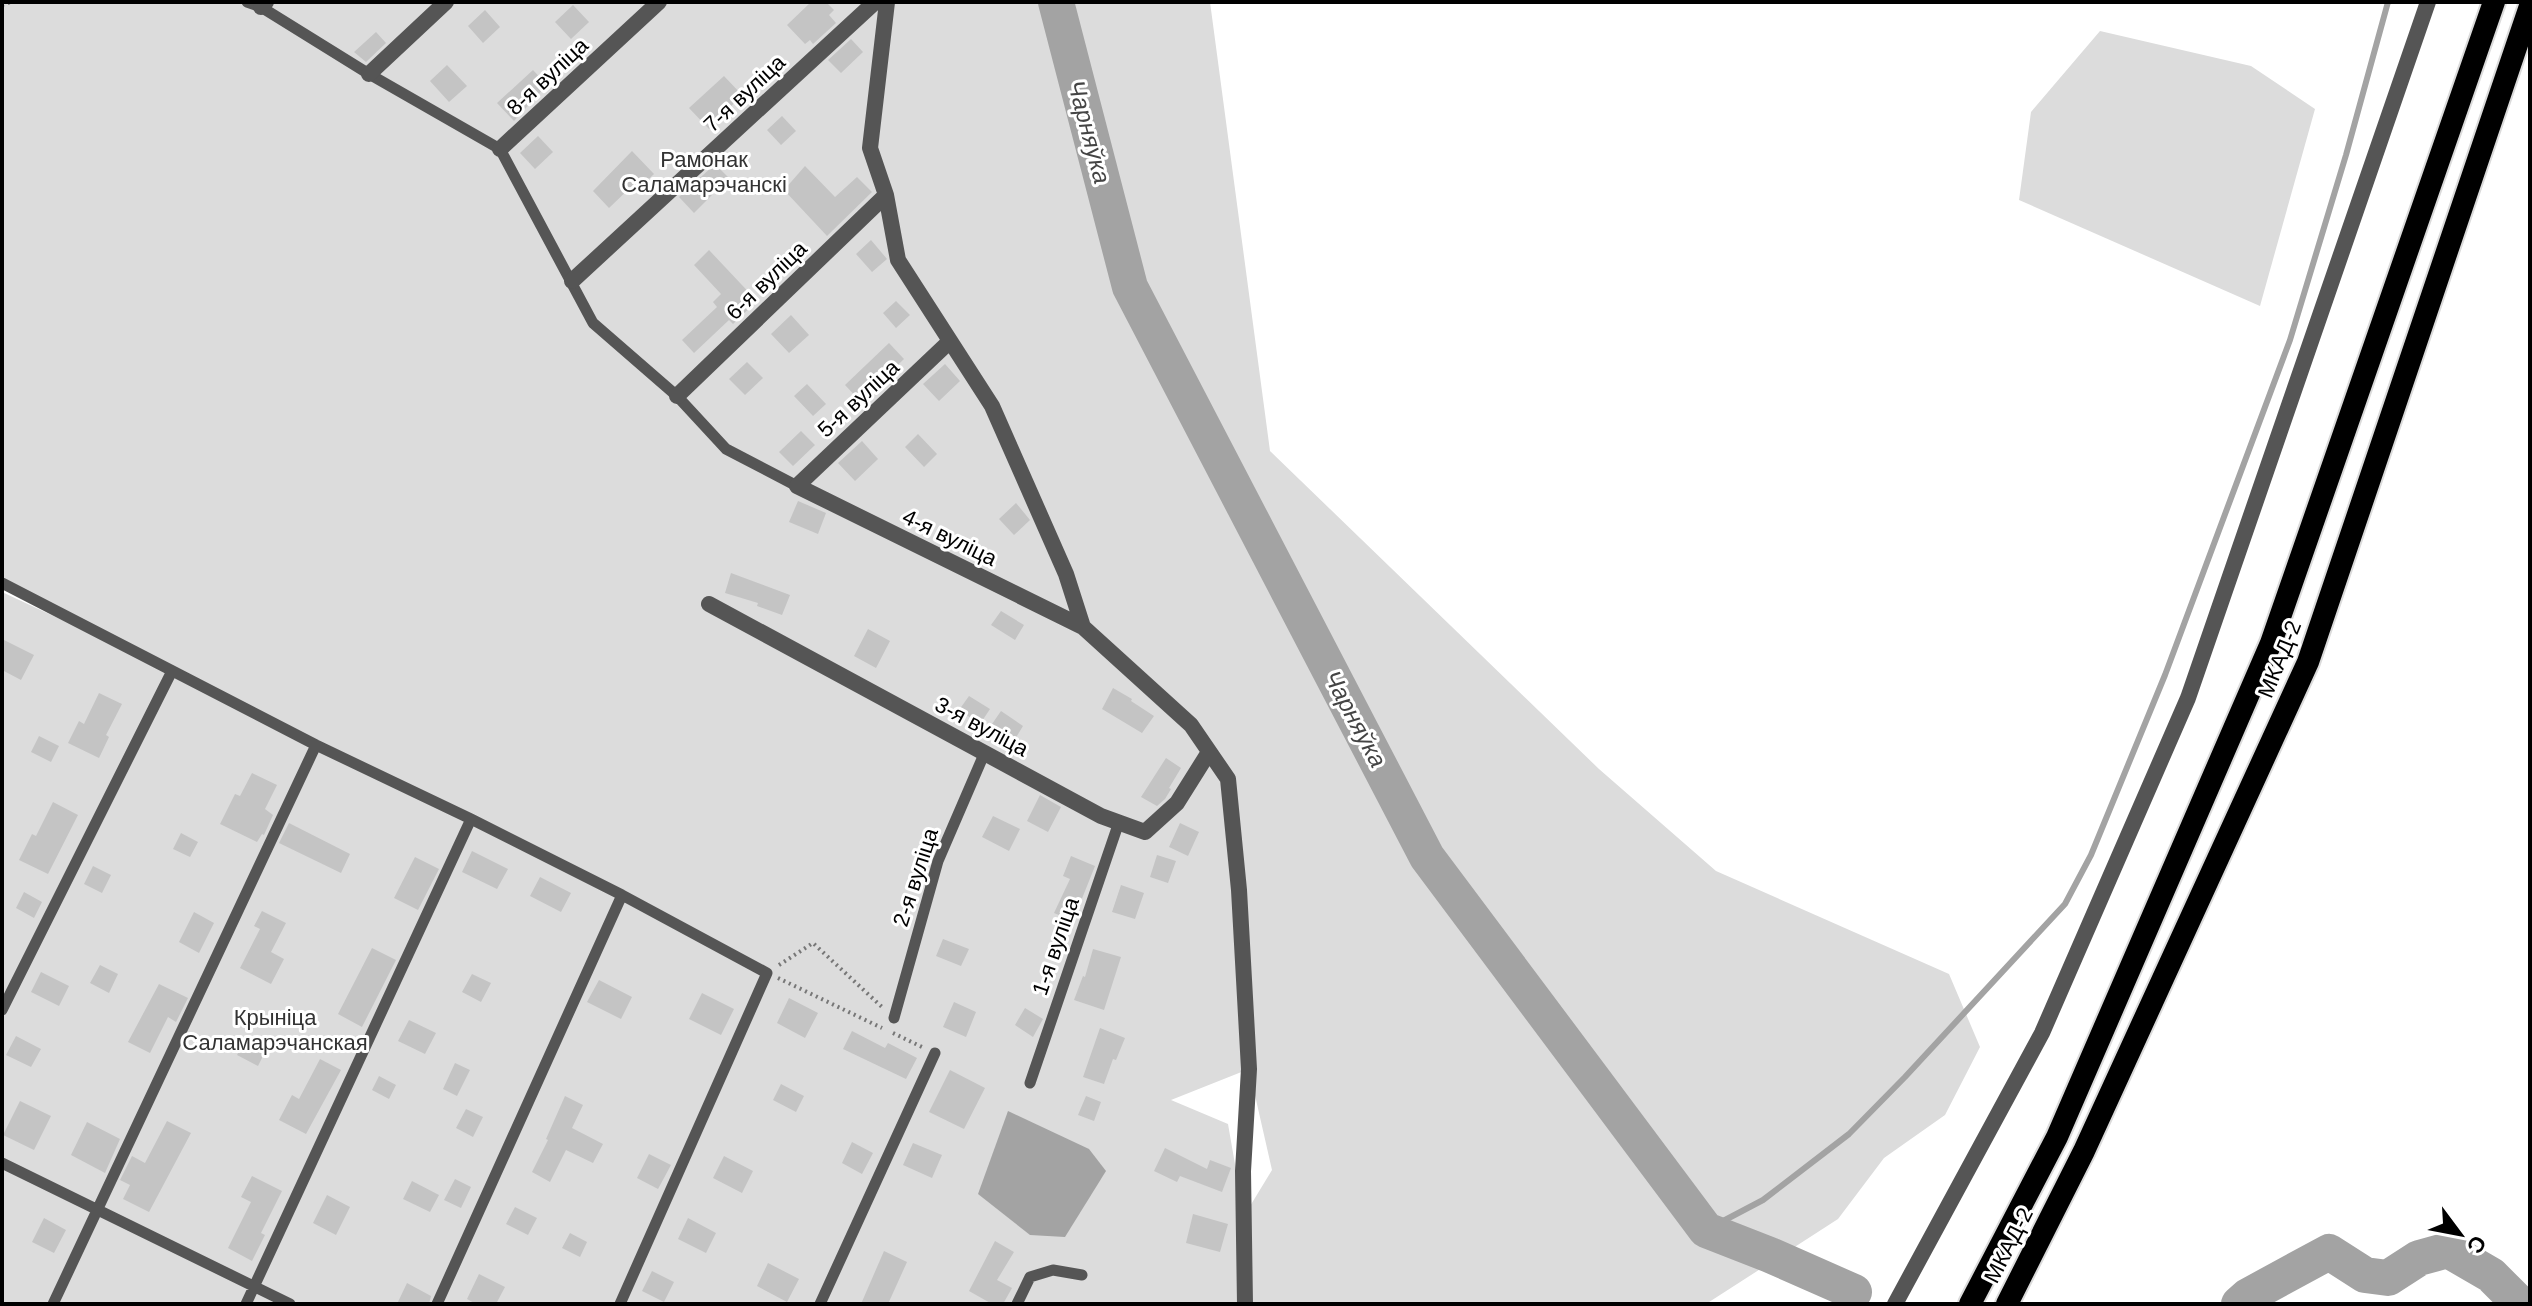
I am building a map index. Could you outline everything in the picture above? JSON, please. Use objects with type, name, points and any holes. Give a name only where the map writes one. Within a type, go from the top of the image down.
[{"type":"highway","points":[[1970,1304],[2057,1137],[2271,643],[2494,2]]},
{"type":"highway","name":"МКАД-2","points":[[2007,1304],[2084,1151],[2308,662],[2530,6]]},
{"type":"street","points":[[369,74],[446,2]]},
{"type":"street","name":"8-я вуліца","points":[[500,149],[659,2]]},
{"type":"street","name":"7-я вуліца","points":[[572,281],[875,2]]},
{"type":"street","points":[[887,2],[870,148],[886,195],[898,260],[992,406],[1066,574],[1083,627],[1191,725],[1228,779],[1239,890],[1249,1069],[1243,1171],[1245,1304]]},
{"type":"street","points":[[1895,1304],[2042,1033],[2188,698],[2428,2]]},
{"type":"street","name":"6-я вуліца","points":[[677,396],[886,195]]},
{"type":"street","name":"5-я вуліца","points":[[797,486],[949,342]]},
{"type":"street","name":"4-я вуліца","points":[[797,486],[1083,627]]},
{"type":"street","name":"3-я вуліца","points":[[709,604],[1101,816],[1145,832],[1177,803],[1209,752]]},
{"type":"lane","points":[[258,4],[369,74],[500,149],[593,323],[677,396],[726,449],[797,486]]},
{"type":"lane","points":[[3,586],[316,745],[622,895],[767,973],[620,1304]]},
{"type":"lane","points":[[2,1010],[172,671]]},
{"type":"lane","points":[[53,1304],[316,745]]},
{"type":"lane","name":"2-я вуліца","points":[[894,1018],[938,861],[985,752]]},
{"type":"lane","points":[[246,1304],[471,819]]},
{"type":"lane","name":"1-я вуліца","points":[[1030,1083],[1119,822]]},
{"type":"lane","points":[[437,1304],[622,895]]},
{"type":"lane","points":[[820,1304],[935,1053]]},
{"type":"lane","points":[[2,1163],[290,1304]]},
{"type":"lane","points":[[1017,1304],[1030,1277],[1053,1270],[1082,1275]]},
{"type":"path","points":[[2,5],[11,2]]},
{"type":"path","points":[[767,973],[813,943],[894,1018]]},
{"type":"path","points":[[767,973],[935,1053]]},
{"type":"green space","points":[[2,2],[1210,2],[1270,451],[1599,769],[1716,871],[1949,974],[1980,1047],[1945,1115],[1884,1158],[1838,1219],[1706,1304],[2,1304],[2,592],[148,660],[2,583]],"holes":[[[1249,1069],[1272,1170],[1244,1216],[1228,1124],[1171,1100]]]},
{"type":"green space","points":[[2100,31],[2251,66],[2315,109],[2260,306],[2019,200],[2031,112]]},
{"type":"shaded area","points":[[1008,1111],[1089,1149],[1106,1171],[1065,1237],[1030,1235],[978,1194]]},
{"type":"building","points":[[811,2],[826,2],[834,10],[829,15],[836,23],[813,44],[810,40],[805,44],[787,25]]},
{"type":"building","points":[[573,5],[589,22],[571,39],[555,22]]},
{"type":"building","points":[[485,10],[500,27],[483,43],[468,26]]},
{"type":"building","points":[[376,32],[386,43],[366,62],[354,52]]},
{"type":"building","points":[[851,39],[863,52],[841,73],[828,60]]},
{"type":"building","points":[[447,65],[467,86],[449,102],[430,81]]},
{"type":"building","points":[[533,70],[547,85],[514,121],[497,103]]},
{"type":"building","points":[[724,76],[742,95],[709,129],[689,108]]},
{"type":"building","points":[[782,116],[796,131],[781,145],[767,130]]},
{"type":"building","points":[[538,136],[553,152],[535,169],[520,153]]},
{"type":"building","points":[[632,151],[654,174],[637,190],[633,185],[609,208],[593,191]]},
{"type":"building","points":[[715,164],[729,178],[694,213],[679,197]]},
{"type":"building","points":[[805,166],[835,197],[857,177],[872,192],[827,236],[784,190]]},
{"type":"building","points":[[871,240],[887,259],[872,272],[856,254]]},
{"type":"building","points":[[709,250],[757,301],[733,324],[729,320],[694,353],[682,340],[717,307],[713,302],[721,294],[694,265]]},
{"type":"building","points":[[896,301],[910,315],[896,328],[883,313]]},
{"type":"building","points":[[791,315],[809,335],[789,353],[771,334]]},
{"type":"building","points":[[889,343],[904,359],[863,404],[845,385]]},
{"type":"building","points":[[747,362],[763,378],[745,395],[729,379]]},
{"type":"building","points":[[945,364],[960,381],[939,401],[923,384]]},
{"type":"building","points":[[807,384],[826,404],[813,416],[794,396]]},
{"type":"building","points":[[801,431],[815,445],[793,466],[779,452]]},
{"type":"building","points":[[918,434],[937,454],[924,467],[905,447]]},
{"type":"building","points":[[862,441],[878,459],[855,481],[838,463]]},
{"type":"building","points":[[798,501],[826,513],[818,534],[789,522]]},
{"type":"building","points":[[1016,503],[1030,520],[1014,535],[999,519]]},
{"type":"building","points":[[731,573],[790,595],[782,615],[757,606],[758,603],[725,593]]},
{"type":"building","points":[[1001,611],[1024,625],[1015,640],[991,625]]},
{"type":"building","points":[[868,629],[890,641],[876,668],[854,656]]},
{"type":"building","points":[[2,639],[34,655],[21,680],[2,670]]},
{"type":"building","points":[[1113,688],[1154,716],[1142,733],[1102,709]]},
{"type":"building","points":[[99,693],[122,704],[106,735],[109,737],[99,758],[68,743],[79,721],[84,724]]},
{"type":"building","points":[[969,696],[990,709],[980,724],[959,710]]},
{"type":"building","points":[[1001,711],[1023,726],[1015,739],[992,724]]},
{"type":"building","points":[[39,736],[59,746],[51,762],[31,752]]},
{"type":"building","points":[[1166,758],[1181,768],[1165,799],[1157,806],[1141,797]]},
{"type":"building","points":[[252,773],[277,785],[265,809],[273,815],[264,835],[257,842],[220,824],[235,794],[240,796]]},
{"type":"building","points":[[1040,795],[1061,807],[1048,832],[1027,821]]},
{"type":"building","points":[[53,802],[78,815],[48,874],[19,860],[32,834],[36,836]]},
{"type":"building","points":[[993,816],[1020,829],[1009,851],[982,837]]},
{"type":"building","points":[[289,823],[350,854],[341,873],[279,843]]},
{"type":"building","points":[[1180,823],[1199,832],[1188,856],[1169,847]]},
{"type":"building","points":[[181,833],[198,842],[190,857],[173,849]]},
{"type":"building","points":[[472,851],[508,869],[497,889],[462,872]]},
{"type":"building","points":[[1157,855],[1176,861],[1168,883],[1150,877]]},
{"type":"building","points":[[1071,856],[1095,866],[1073,921],[1054,913],[1070,879],[1063,876]]},
{"type":"building","points":[[415,857],[439,869],[418,910],[394,898]]},
{"type":"building","points":[[93,866],[111,875],[102,893],[84,884]]},
{"type":"building","points":[[540,877],[571,893],[561,912],[530,896]]},
{"type":"building","points":[[1121,885],[1144,893],[1135,919],[1112,912]]},
{"type":"building","points":[[24,892],[42,902],[34,918],[16,908]]},
{"type":"building","points":[[262,911],[286,923],[271,952],[284,959],[271,984],[240,968],[260,929],[254,926]]},
{"type":"building","points":[[194,912],[214,923],[199,953],[179,942]]},
{"type":"building","points":[[943,939],[969,949],[961,966],[936,956]]},
{"type":"building","points":[[372,948],[396,960],[362,1027],[338,1014]]},
{"type":"building","points":[[1093,949],[1121,957],[1104,1010],[1074,1000]]},
{"type":"building","points":[[100,965],[118,974],[109,993],[90,983]]},
{"type":"building","points":[[41,972],[69,986],[59,1006],[31,992]]},
{"type":"building","points":[[472,974],[491,983],[481,1002],[462,992]]},
{"type":"building","points":[[599,980],[632,997],[621,1019],[587,1002]]},
{"type":"building","points":[[159,984],[188,998],[176,1022],[168,1017],[150,1053],[128,1042]]},
{"type":"building","points":[[702,993],[734,1009],[721,1035],[689,1019]]},
{"type":"building","points":[[789,998],[818,1013],[805,1038],[777,1023]]},
{"type":"building","points":[[954,1002],[976,1012],[966,1037],[943,1027]]},
{"type":"building","points":[[1025,1008],[1043,1019],[1033,1037],[1015,1025]]},
{"type":"building","points":[[409,1020],[436,1033],[425,1054],[398,1041]]},
{"type":"building","points":[[1100,1028],[1125,1038],[1104,1084],[1083,1077]]},
{"type":"building","points":[[852,1031],[885,1048],[888,1043],[917,1058],[906,1079],[843,1049]]},
{"type":"building","points":[[16,1036],[41,1049],[31,1067],[6,1055]]},
{"type":"building","points":[[247,1036],[268,1046],[258,1066],[237,1055]]},
{"type":"building","points":[[320,1059],[341,1070],[306,1134],[279,1120],[292,1095],[299,1099]]},
{"type":"building","points":[[455,1063],[470,1070],[457,1096],[443,1089]]},
{"type":"building","points":[[950,1070],[985,1088],[964,1129],[929,1112]]},
{"type":"building","points":[[379,1076],[396,1085],[389,1099],[372,1090]]},
{"type":"building","points":[[781,1084],[804,1096],[796,1112],[773,1100]]},
{"type":"building","points":[[565,1096],[583,1105],[572,1128],[603,1144],[593,1163],[566,1150],[550,1182],[532,1172]]},
{"type":"building","points":[[1086,1096],[1101,1102],[1094,1121],[1078,1115]]},
{"type":"building","points":[[20,1101],[51,1116],[34,1150],[3,1135]]},
{"type":"building","points":[[466,1109],[483,1117],[473,1137],[456,1128]]},
{"type":"building","points":[[167,1121],[191,1133],[149,1212],[123,1199],[130,1185],[120,1180],[132,1156],[145,1163]]},
{"type":"building","points":[[87,1122],[120,1139],[105,1173],[71,1155]]},
{"type":"building","points":[[852,1142],[873,1153],[862,1174],[842,1163]]},
{"type":"building","points":[[913,1143],[942,1155],[932,1178],[903,1165]]},
{"type":"building","points":[[1165,1148],[1207,1169],[1210,1160],[1231,1168],[1222,1192],[1180,1176],[1177,1182],[1154,1171]]},
{"type":"building","points":[[649,1154],[671,1165],[658,1189],[637,1178]]},
{"type":"building","points":[[724,1156],[753,1171],[742,1193],[713,1178]]},
{"type":"building","points":[[252,1176],[282,1191],[261,1233],[265,1235],[252,1261],[228,1248],[251,1202],[241,1197]]},
{"type":"building","points":[[455,1179],[471,1187],[461,1208],[444,1200]]},
{"type":"building","points":[[412,1181],[439,1195],[430,1212],[403,1199]]},
{"type":"building","points":[[327,1195],[350,1207],[336,1235],[313,1223]]},
{"type":"building","points":[[515,1207],[537,1218],[528,1235],[506,1224]]},
{"type":"building","points":[[1193,1214],[1228,1224],[1220,1252],[1186,1243]]},
{"type":"building","points":[[44,1218],[66,1230],[54,1253],[32,1242]]},
{"type":"building","points":[[688,1218],[716,1233],[706,1253],[678,1239]]},
{"type":"building","points":[[570,1233],[587,1242],[580,1257],[562,1248]]},
{"type":"building","points":[[995,1241],[1014,1252],[997,1280],[1012,1288],[1003,1304],[992,1304],[969,1291]]},
{"type":"building","points":[[884,1251],[907,1262],[888,1304],[861,1304]]},
{"type":"building","points":[[768,1263],[799,1279],[787,1302],[757,1286]]},
{"type":"building","points":[[652,1271],[674,1282],[664,1302],[642,1291]]},
{"type":"building","points":[[479,1274],[505,1287],[496,1304],[476,1304],[467,1299]]},
{"type":"building","points":[[407,1283],[431,1296],[429,1304],[397,1304]]},
{"type":"waterway","name":"Чарняўка","points":[[1056,2],[1130,287],[1427,857],[1706,1230],[1854,1292]]},
{"type":"waterway","points":[[1706,1230],[1763,1200],[1849,1134],[2065,904],[2091,855],[2165,675],[2290,340],[2388,2]]},
{"type":"waterway","name":"Чарняўка","points":[[2239,1304],[2248,1296],[2329,1252],[2365,1275],[2388,1278],[2419,1258],[2448,1250],[2491,1275],[2520,1304]]},
{"type":"park label","name":"Рамонак Саламарэчанскі","points":[[704,172]]},
{"type":"park label","name":"Крыніца Саламарэчанская","points":[[275,1030]]}]
